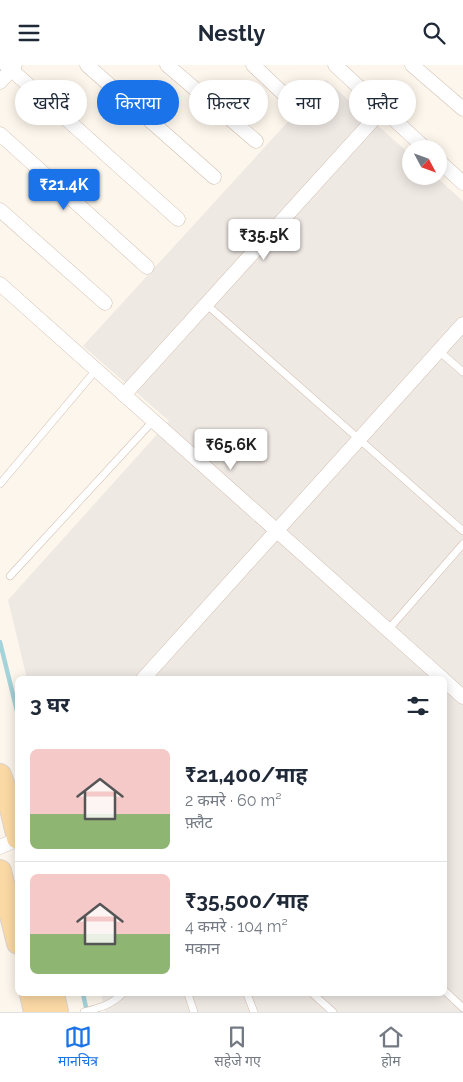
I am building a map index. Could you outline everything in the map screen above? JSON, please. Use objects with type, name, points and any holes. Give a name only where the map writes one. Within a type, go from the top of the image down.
[{"type":"main road","points":[[0,775],[13,798],[15,814]]},
{"type":"main road","points":[[0,871],[15,931]]},
{"type":"main road","points":[[31,996],[35,1012]]},
{"type":"main road","points":[[53,996],[57,1012]]},
{"type":"street","points":[[87,65],[214,177]]},
{"type":"street","points":[[167,65],[256,141]]},
{"type":"street","points":[[253,65],[278,89]]},
{"type":"street","points":[[335,65],[351,80]]},
{"type":"street","points":[[412,65],[463,109]]},
{"type":"street","points":[[0,82],[11,66],[178,219]]},
{"type":"street","points":[[124,395],[368,125]]},
{"type":"street","points":[[400,125],[416,140]]},
{"type":"street","points":[[0,134],[147,267]]},
{"type":"street","points":[[448,169],[463,183]]},
{"type":"street","points":[[0,209],[106,303]]},
{"type":"street","points":[[0,284],[440,676]]},
{"type":"street","points":[[146,676],[463,324]]},
{"type":"street","points":[[447,683],[463,697]]},
{"type":"street","points":[[0,847],[15,840]]},
{"type":"lane","points":[[206,304],[463,531]]},
{"type":"lane","points":[[439,351],[463,372]]},
{"type":"lane","points":[[0,484],[96,370]]},
{"type":"lane","points":[[10,576],[153,421]]},
{"type":"lane","points":[[388,630],[463,544]]},
{"type":"lane","points":[[447,993],[463,1008]]},
{"type":"lane","points":[[84,1012],[105,1006],[116,1001],[120,996]]},
{"type":"lane","points":[[189,996],[194,1012]]},
{"type":"lane","points":[[248,996],[254,1012]]},
{"type":"lane","points":[[315,996],[332,1012]]},
{"type":"shaded area","points":[[339,91],[349,100],[349,125],[377,125],[402,147],[402,185],[445,185],[463,201],[463,1012],[105,1012],[101,996],[447,996],[447,676],[26,676],[8,600],[169,421],[83,346],[285,125],[339,125]]},
{"type":"waterway","points":[[0,642],[15,703]]},
{"type":"waterway","points":[[83,996],[87,1012]]}]
